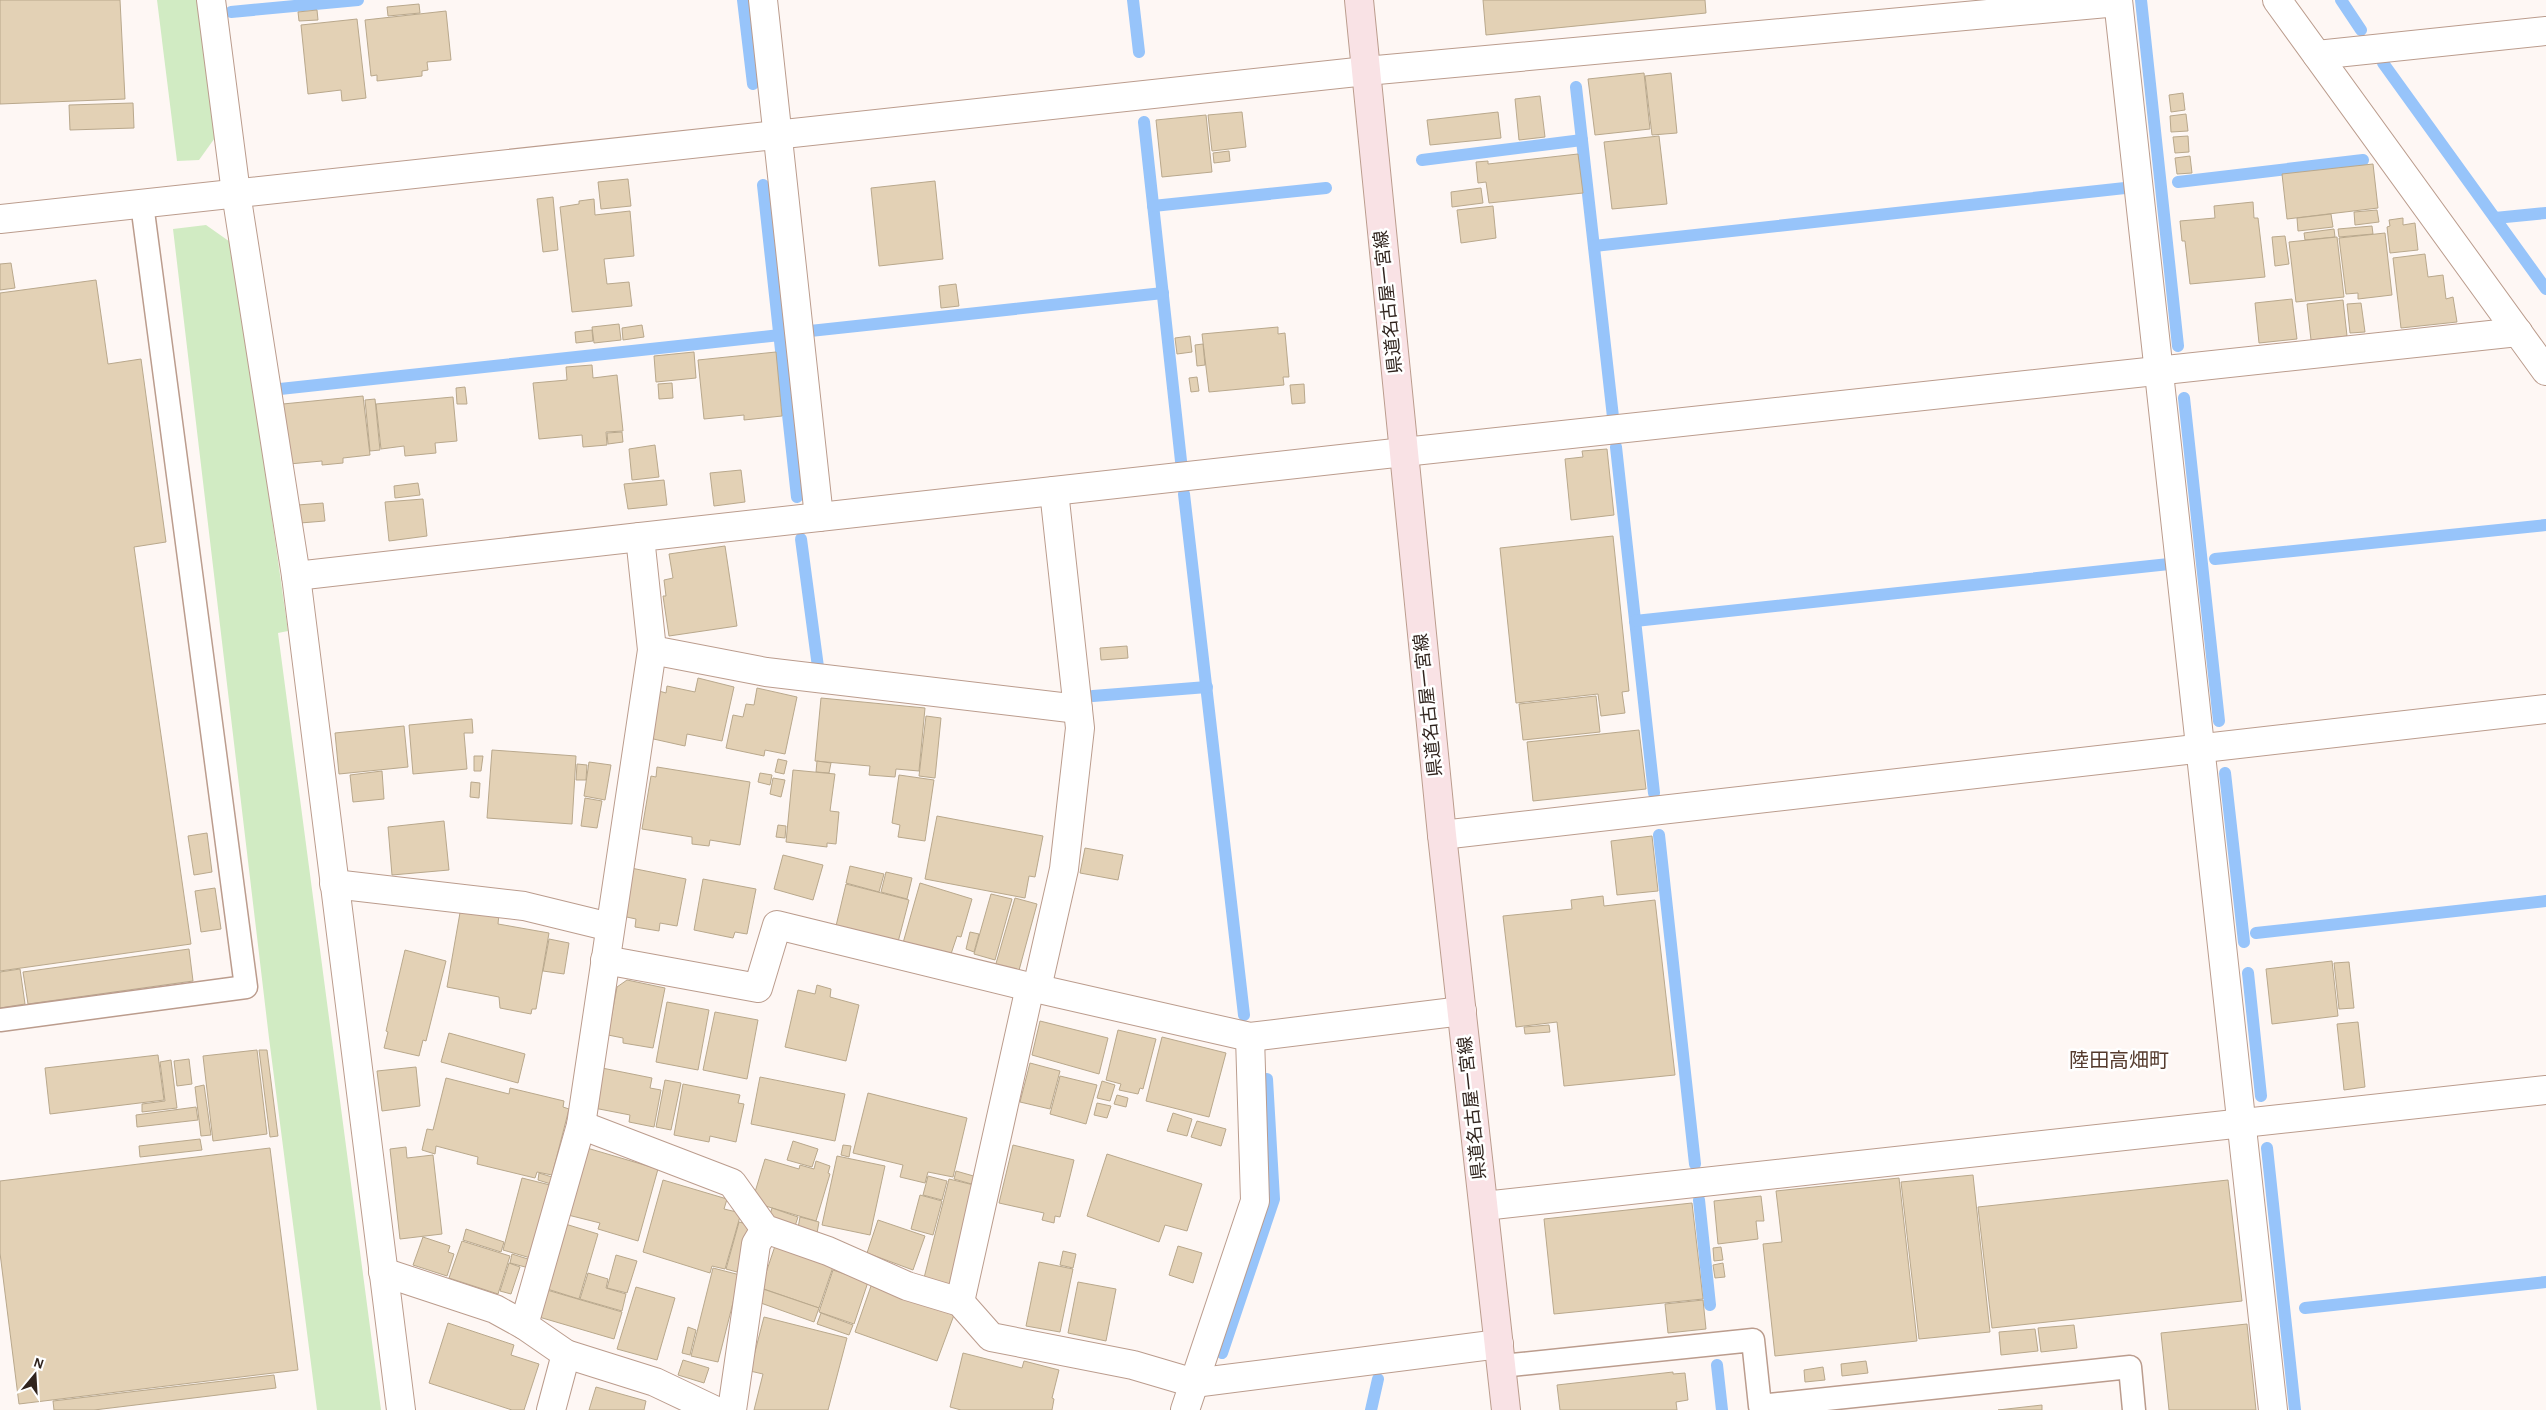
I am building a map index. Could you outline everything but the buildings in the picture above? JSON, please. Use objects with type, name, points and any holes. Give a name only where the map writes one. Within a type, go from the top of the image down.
[{"type":"main road","name":"県道名古屋一宮線","points":[[1359,0],[1442,835],[1506,1410]]},
{"type":"street","points":[[211,0],[236,193],[296,576],[401,1410]]},
{"type":"street","points":[[763,0],[819,517]]},
{"type":"street","points":[[2277,0],[2546,371]]},
{"type":"street","points":[[0,219],[1366,71],[2118,1],[2272,1410]]},
{"type":"street","points":[[2317,55],[2546,31]]},
{"type":"street","points":[[296,576],[1404,452],[2518,332]]},
{"type":"street","points":[[960,1302],[1033,987],[1064,869],[1080,728],[1054,491]]},
{"type":"street","points":[[524,1325],[581,1125],[652,650],[640,537]]},
{"type":"street","points":[[652,650],[766,672],[1078,709]]},
{"type":"street","points":[[1442,835],[2546,709]]},
{"type":"street","points":[[334,884],[524,906],[610,927]]},
{"type":"street","points":[[605,960],[758,988],[777,925],[1250,1037],[1462,1012]]},
{"type":"street","points":[[1185,1410],[1255,1201],[1250,1037]]},
{"type":"street","points":[[1484,1206],[2546,1090]]},
{"type":"street","points":[[581,1125],[732,1183],[765,1229],[828,1250],[908,1286],[960,1302],[991,1337],[1133,1365],[1194,1383],[1500,1355]]},
{"type":"street","points":[[732,1410],[756,1244],[765,1229]]},
{"type":"street","points":[[383,1272],[495,1309],[524,1325],[566,1354],[655,1382],[714,1410]]},
{"type":"street","points":[[551,1410],[566,1354]]},
{"type":"lane","points":[[0,1020],[246,987],[142,204]]},
{"type":"lane","points":[[1500,1355],[1753,1340],[1760,1406],[2130,1367],[2134,1410]]},
{"type":"green space","points":[[157,0],[200,0],[217,135],[199,160],[177,161]]},
{"type":"green space","points":[[206,225],[233,244],[288,631],[278,633],[381,1410],[317,1410],[269,1038],[173,229]]},
{"type":"waterway","points":[[231,12],[358,0]]},
{"type":"waterway","points":[[743,0],[753,84]]},
{"type":"waterway","points":[[1133,0],[1139,52]]},
{"type":"waterway","points":[[2141,0],[2178,346]]},
{"type":"waterway","points":[[2341,0],[2361,30]]},
{"type":"waterway","points":[[2383,63],[2546,289]]},
{"type":"waterway","points":[[1576,87],[1613,417]]},
{"type":"waterway","points":[[1144,122],[1181,461]]},
{"type":"waterway","points":[[1422,160],[1582,140]]},
{"type":"waterway","points":[[2178,182],[2363,160]]},
{"type":"waterway","points":[[763,185],[797,497]]},
{"type":"waterway","points":[[1153,206],[1326,188]]},
{"type":"waterway","points":[[1594,246],[2125,188]]},
{"type":"waterway","points":[[2495,218],[2546,213]]},
{"type":"waterway","points":[[810,331],[1163,293]]},
{"type":"waterway","points":[[280,389],[780,335]]},
{"type":"waterway","points":[[2184,398],[2219,721]]},
{"type":"waterway","points":[[1616,447],[1654,793]]},
{"type":"waterway","points":[[1184,494],[1244,1015]]},
{"type":"waterway","points":[[2215,559],[2546,525]]},
{"type":"waterway","points":[[801,539],[818,667]]},
{"type":"waterway","points":[[1635,621],[2169,564]]},
{"type":"waterway","points":[[1093,696],[1207,687]]},
{"type":"waterway","points":[[2225,773],[2244,942]]},
{"type":"waterway","points":[[1659,835],[1695,1164]]},
{"type":"waterway","points":[[2256,933],[2546,901]]},
{"type":"waterway","points":[[2248,973],[2261,1096]]},
{"type":"waterway","points":[[1222,1353],[1274,1199],[1267,1079]]},
{"type":"waterway","points":[[2267,1148],[2295,1410]]},
{"type":"waterway","points":[[1699,1200],[1710,1305]]},
{"type":"waterway","points":[[2305,1308],[2546,1282]]},
{"type":"waterway","points":[[1717,1365],[1722,1410]]},
{"type":"waterway","points":[[1371,1410],[1378,1379]]},
{"type":"district","name":"陸田高畑町","points":[[2119,1061]]}]
